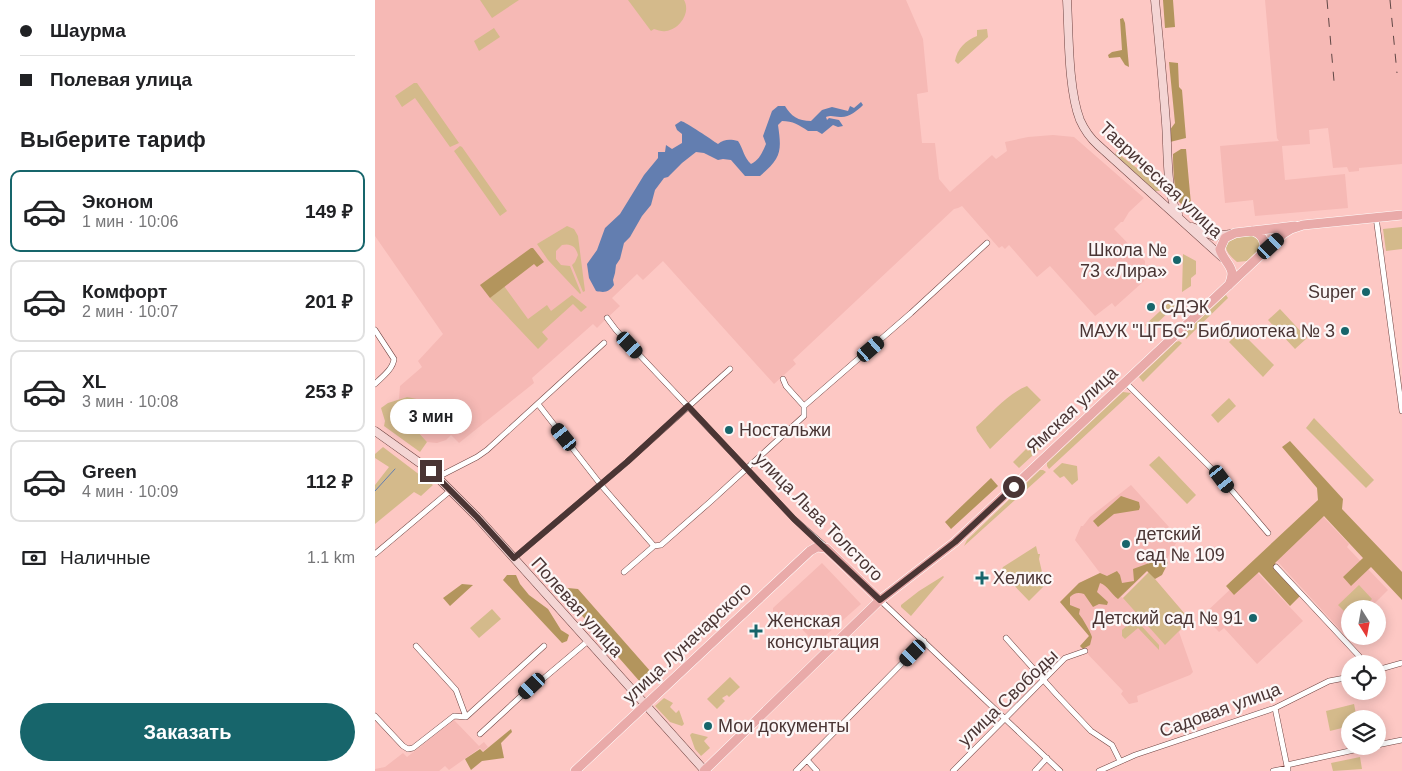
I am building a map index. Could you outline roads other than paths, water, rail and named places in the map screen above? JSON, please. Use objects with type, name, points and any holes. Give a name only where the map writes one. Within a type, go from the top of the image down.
[{"type":"main road","name":"Ямская улица","points":[[704,771],[880,600],[955,542],[1283,234],[1303,225],[1402,215]]},
{"type":"main road","points":[[1229,285],[1232,273],[1221,253],[1221,245],[1225,238],[1235,233],[1303,225]]},
{"type":"main road","points":[[1249,231],[1258,233],[1264,240],[1264,248],[1260,257]]},
{"type":"main road","points":[[1226,261],[1239,267],[1252,263]]},
{"type":"main road","name":"улица Луначарского","points":[[575,771],[810,551],[817,547],[826,548]]},
{"type":"main road","name":"улица Льва Толстого","points":[[826,548],[880,600]]},
{"type":"street","name":"Таврическая улица","points":[[1067,0],[1073,84],[1080,121],[1097,145],[1149,193],[1186,223],[1190,229],[1226,261]]},
{"type":"street","points":[[1155,0],[1169,184],[1177,212],[1186,223],[1204,233],[1214,236],[1235,233]]},
{"type":"street","points":[[1149,193],[1154,195],[1164,193],[1169,184]]},
{"type":"street","points":[[1376,217],[1402,411]]},
{"type":"street","points":[[804,406],[911,313],[987,243]]},
{"type":"street","name":"улица Льва Толстого","points":[[607,318],[616,330],[794,519],[826,548]]},
{"type":"street","points":[[375,330],[394,359],[394,364],[375,384]]},
{"type":"street","points":[[438,478],[482,454],[604,343]]},
{"type":"street","points":[[514,558],[601,485],[730,369]]},
{"type":"street","points":[[624,572],[654,546],[661,544],[804,416],[804,406],[786,386],[783,379]]},
{"type":"street","points":[[1125,382],[1222,479],[1268,533]]},
{"type":"street","points":[[538,404],[601,485],[654,546]]},
{"type":"street","name":"Полевая улица","points":[[375,431],[431,471],[451,490],[704,771]]},
{"type":"street","points":[[375,554],[451,490]]},
{"type":"street","points":[[1276,567],[1358,655]]},
{"type":"street","name":"улица Льва Толстого","points":[[880,600],[1060,771]]},
{"type":"street","points":[[1006,638],[1043,681],[1091,731],[1112,745],[1120,761]]},
{"type":"street","points":[[480,734],[532,686],[537,684],[588,641]]},
{"type":"street","points":[[796,771],[924,641]]},
{"type":"street","points":[[416,646],[456,690],[466,717]]},
{"type":"street","points":[[375,716],[403,746],[408,749],[413,748],[454,716],[466,717],[544,646]]},
{"type":"street","name":"улица Свободы","points":[[953,771],[1065,658],[1085,651]]},
{"type":"street","points":[[1386,667],[1402,663]]},
{"type":"street","name":"Садовая улица","points":[[1099,771],[1120,761],[1275,708],[1329,681],[1341,679]]},
{"type":"street","points":[[1275,708],[1288,768]]},
{"type":"street","points":[[1386,743],[1402,740]]},
{"type":"street","points":[[1273,771],[1341,754]]},
{"type":"street","points":[[1035,771],[1047,758]]},
{"type":"street","points":[[807,760],[817,771]]},
{"type":"water","points":[[861,102],[863,105],[849,115],[826,117],[827,120],[829,118],[839,120],[843,126],[833,125],[822,134],[782,121],[778,125],[780,148],[776,159],[760,176],[745,176],[731,160],[718,160],[704,153],[696,152],[668,177],[664,178],[655,190],[651,205],[624,243],[620,259],[616,265],[614,285],[607,291],[596,291],[589,278],[587,264],[597,250],[605,228],[620,214],[644,175],[658,158],[658,152],[665,152],[666,145],[672,149],[682,143],[682,134],[675,125],[681,121],[684,122],[718,144],[727,140],[738,141],[751,164],[754,163],[764,150],[766,144],[763,136],[772,111],[778,106],[785,106],[792,115],[799,119],[811,121],[822,110],[832,107],[848,111],[850,106],[854,108]]},
{"type":"waterway","points":[[375,491],[395,469]]},
{"type":"railway","points":[[1327,0],[1334,81]]},
{"type":"railway","points":[[1390,0],[1397,73]]},
{"type":"place","name":"Школа № 73 «Лира»","points":[[1177,260]]},
{"type":"place","name":"Super","points":[[1366,292]]},
{"type":"place","name":"СДЭК","points":[[1151,307]]},
{"type":"place","name":"МАУК \"ЦГБС\" Библиотека № 3","points":[[1345,331]]},
{"type":"place","name":"Ностальжи","points":[[729,430]]},
{"type":"place","name":"детский сад № 109","points":[[1126,544]]},
{"type":"place","name":"Хеликс","points":[[982,578]]},
{"type":"place","name":"Детский сад № 91","points":[[1253,618]]},
{"type":"place","name":"Женская консультация","points":[[756,631]]},
{"type":"place","name":"Мои документы","points":[[708,726]]}]
